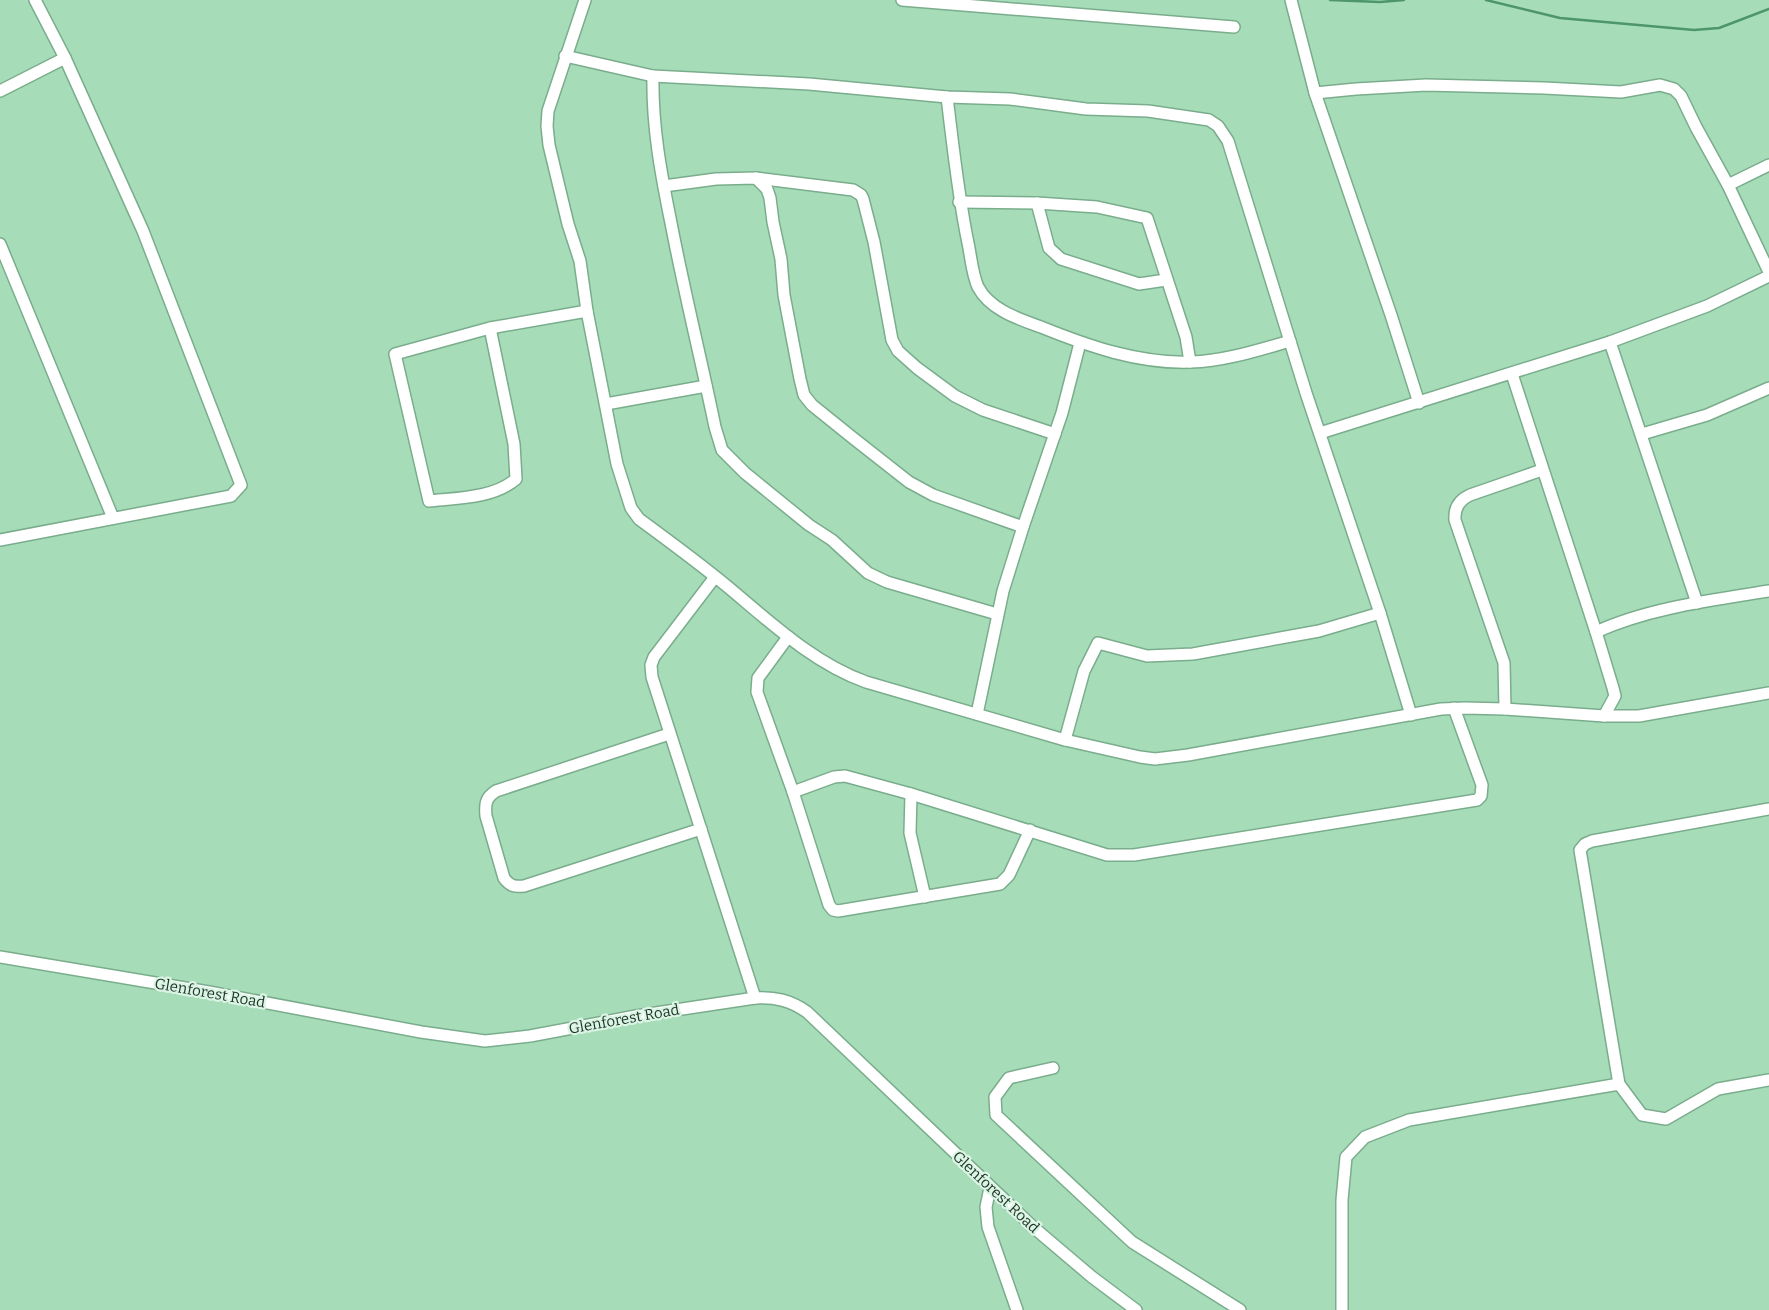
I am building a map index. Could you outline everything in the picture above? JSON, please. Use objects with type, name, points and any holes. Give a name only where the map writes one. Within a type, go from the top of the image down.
[{"type":"street","points":[[0,540],[231,496],[241,485],[143,232],[65,58],[35,0]]},
{"type":"street","points":[[585,0],[548,111],[547,126],[549,145],[558,182],[580,261],[587,311],[617,464],[631,508],[639,519],[715,577],[788,637],[838,671],[851,677],[1065,740],[1140,757],[1172,758],[1454,708],[1630,716],[1655,714],[1769,693]]},
{"type":"street","points":[[902,0],[1234,27]]},
{"type":"street","points":[[1291,0],[1315,93],[1419,403]]},
{"type":"street","points":[[565,56],[653,76],[809,84],[947,97],[1010,99],[1086,109],[1148,111],[1214,123],[1228,142],[1290,341],[1380,613],[1411,715]]},
{"type":"street","points":[[0,91],[65,58]]},
{"type":"street","points":[[653,76],[652,106],[664,186],[679,264],[715,427],[722,450],[745,473],[809,525],[832,540],[862,568],[887,582],[997,614]]},
{"type":"street","points":[[1315,93],[1426,85],[1621,92],[1655,85],[1666,86],[1676,90],[1680,96],[1728,185],[1769,272]]},
{"type":"street","points":[[947,97],[959,202],[973,269],[979,288],[994,305],[1009,315],[1080,343],[1161,361],[1190,362],[1218,360],[1290,341]]},
{"type":"street","points":[[1728,185],[1769,165]]},
{"type":"street","points":[[664,186],[716,179],[756,178],[853,190],[861,195],[874,242],[887,322],[892,340],[898,352],[955,396],[983,410],[1055,434]]},
{"type":"street","points":[[756,178],[767,189],[770,198],[781,259],[784,295],[800,379],[807,399],[853,438],[920,489],[1023,527]]},
{"type":"street","points":[[959,202],[1037,203],[1097,207],[1147,218],[1186,337],[1190,362]]},
{"type":"street","points":[[1037,203],[1049,248],[1061,259],[1139,284],[1166,280]]},
{"type":"street","points":[[0,244],[113,518]]},
{"type":"street","points":[[1320,432],[1419,403],[1610,342],[1707,306],[1769,276]]},
{"type":"street","points":[[490,328],[514,444],[516,479],[507,487],[471,497],[430,501],[395,354],[490,328],[587,311]]},
{"type":"street","points":[[1610,342],[1697,603]]},
{"type":"street","points":[[977,714],[997,614],[1023,527],[1062,413],[1080,343]]},
{"type":"street","points":[[1512,374],[1615,696],[1630,716]]},
{"type":"street","points":[[606,404],[706,386]]},
{"type":"street","points":[[1642,434],[1698,418],[1769,388]]},
{"type":"street","points":[[1505,709],[1504,663],[1454,514],[1460,502],[1470,494],[1542,470]]},
{"type":"street","points":[[715,577],[654,657],[651,665],[652,677],[755,998]]},
{"type":"street","points":[[1596,632],[1626,621],[1697,603],[1769,591]]},
{"type":"street","points":[[1065,740],[1084,671],[1098,643],[1147,656],[1193,654],[1319,631],[1380,613]]},
{"type":"street","points":[[788,637],[758,678],[756,687],[793,792],[829,905],[833,910],[838,911],[996,886],[1004,882],[1009,875],[1030,830]]},
{"type":"street","points":[[1604,716],[1615,696]]},
{"type":"street","points":[[793,792],[840,776],[911,794],[1108,855],[1124,856],[1471,802],[1482,796],[1482,785],[1454,708]]},
{"type":"street","points":[[669,734],[491,794],[486,800],[486,816],[504,878],[508,884],[515,887],[524,886],[701,829]]},
{"type":"street","points":[[911,794],[910,833],[925,897]]},
{"type":"street","points":[[1769,810],[1592,841],[1585,844],[1580,850],[1619,1084],[1642,1115],[1666,1119],[1718,1089],[1769,1080]]},
{"type":"street","name":"Glenforest Road","points":[[0,957],[201,991],[421,1032],[485,1041],[530,1036],[636,1016],[755,998],[788,1001],[807,1012],[990,1188],[1065,1255],[1136,1310]]},
{"type":"street","points":[[1053,1068],[1009,1078],[995,1097],[996,1115],[1132,1242],[1240,1310]]},
{"type":"street","points":[[1342,1310],[1342,1200],[1346,1157],[1365,1137],[1409,1120],[1619,1084]]},
{"type":"street","points":[[990,1188],[986,1207],[988,1226],[1017,1310]]},
{"type":"waterway","points":[[1330,0],[1380,2],[1404,0]]},
{"type":"waterway","points":[[1486,0],[1560,18],[1694,30],[1719,28],[1769,9]]}]
